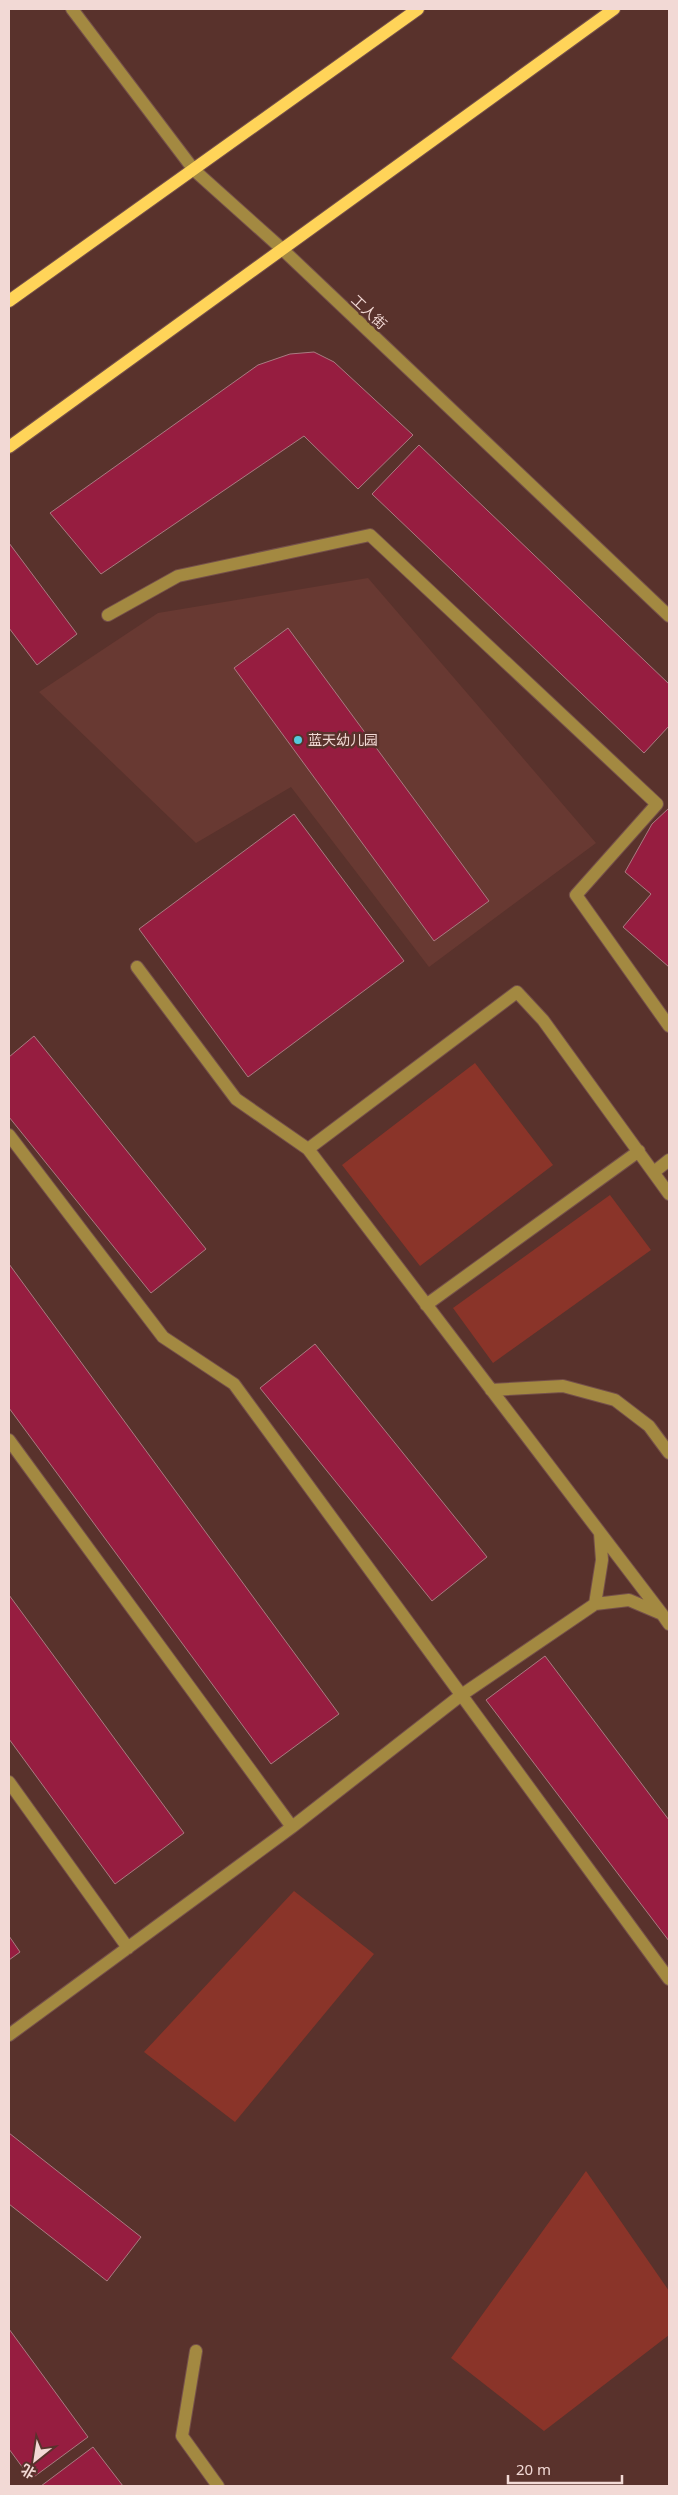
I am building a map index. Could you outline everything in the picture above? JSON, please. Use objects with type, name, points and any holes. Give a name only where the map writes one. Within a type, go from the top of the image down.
[{"type":"main road","points":[[9,301],[418,9]]},
{"type":"main road","points":[[9,447],[281,248],[614,9]]},
{"type":"street","name":"工人街","points":[[72,9],[194,170],[281,248],[669,616]]},
{"type":"street","points":[[108,615],[178,576],[370,535],[657,804],[576,895],[669,1026]]},
{"type":"street","points":[[137,967],[236,1099],[308,1149],[666,1619]]},
{"type":"street","points":[[308,1149],[517,992],[543,1020],[669,1194]]},
{"type":"street","points":[[9,1135],[163,1337],[234,1384],[460,1696],[669,1979]]},
{"type":"street","points":[[426,1305],[639,1151]]},
{"type":"street","points":[[654,1172],[669,1160]]},
{"type":"street","points":[[491,1390],[563,1386],[615,1400],[649,1426],[669,1453]]},
{"type":"street","points":[[9,1440],[292,1827]]},
{"type":"street","points":[[595,1604],[602,1560],[600,1533]]},
{"type":"street","points":[[9,2036],[292,1827],[460,1696],[595,1604],[629,1600],[666,1619]]},
{"type":"street","points":[[9,1782],[128,1948]]},
{"type":"street","points":[[196,2351],[182,2436],[218,2486]]},
{"type":"shaded area","name":"蓝天幼儿园","points":[[368,578],[596,843],[429,967],[291,787],[196,843],[39,692],[158,613]]},
{"type":"shaded area","points":[[475,1063],[553,1165],[420,1266],[342,1165]]},
{"type":"shaded area","points":[[610,1195],[651,1250],[493,1363],[453,1308]]},
{"type":"shaded area","points":[[294,1891],[374,1954],[235,2122],[144,2052]]},
{"type":"shaded area","points":[[586,2171],[669,2291],[669,2335],[544,2431],[451,2358]]},
{"type":"building","points":[[314,352],[334,362],[413,435],[358,489],[304,436],[101,574],[50,513],[258,365],[290,354]]},
{"type":"building","points":[[419,445],[669,684],[669,726],[644,753],[372,494]]},
{"type":"building","points":[[9,543],[77,634],[37,665],[9,628]]},
{"type":"building","points":[[288,628],[489,901],[434,941],[234,668]]},
{"type":"building","points":[[669,808],[669,967],[623,927],[651,894],[625,872],[652,824]]},
{"type":"building","points":[[294,814],[404,961],[248,1077],[139,929]]},
{"type":"building","points":[[34,1036],[206,1249],[151,1293],[9,1117],[9,1057]]},
{"type":"building","points":[[9,1264],[339,1714],[271,1764],[9,1408]]},
{"type":"building","points":[[315,1344],[487,1557],[432,1601],[260,1388]]},
{"type":"building","points":[[9,1595],[184,1833],[115,1884],[9,1739]]},
{"type":"building","points":[[545,1656],[669,1820],[669,1941],[486,1700]]},
{"type":"building","points":[[9,1936],[20,1952],[9,1960]]},
{"type":"building","points":[[9,2133],[141,2237],[107,2281],[9,2204]]},
{"type":"building","points":[[9,2329],[88,2437],[31,2479],[9,2449]]},
{"type":"building","points":[[93,2447],[123,2486],[41,2486]]},
{"type":"place","name":"蓝天幼儿园","points":[[298,740]]}]
